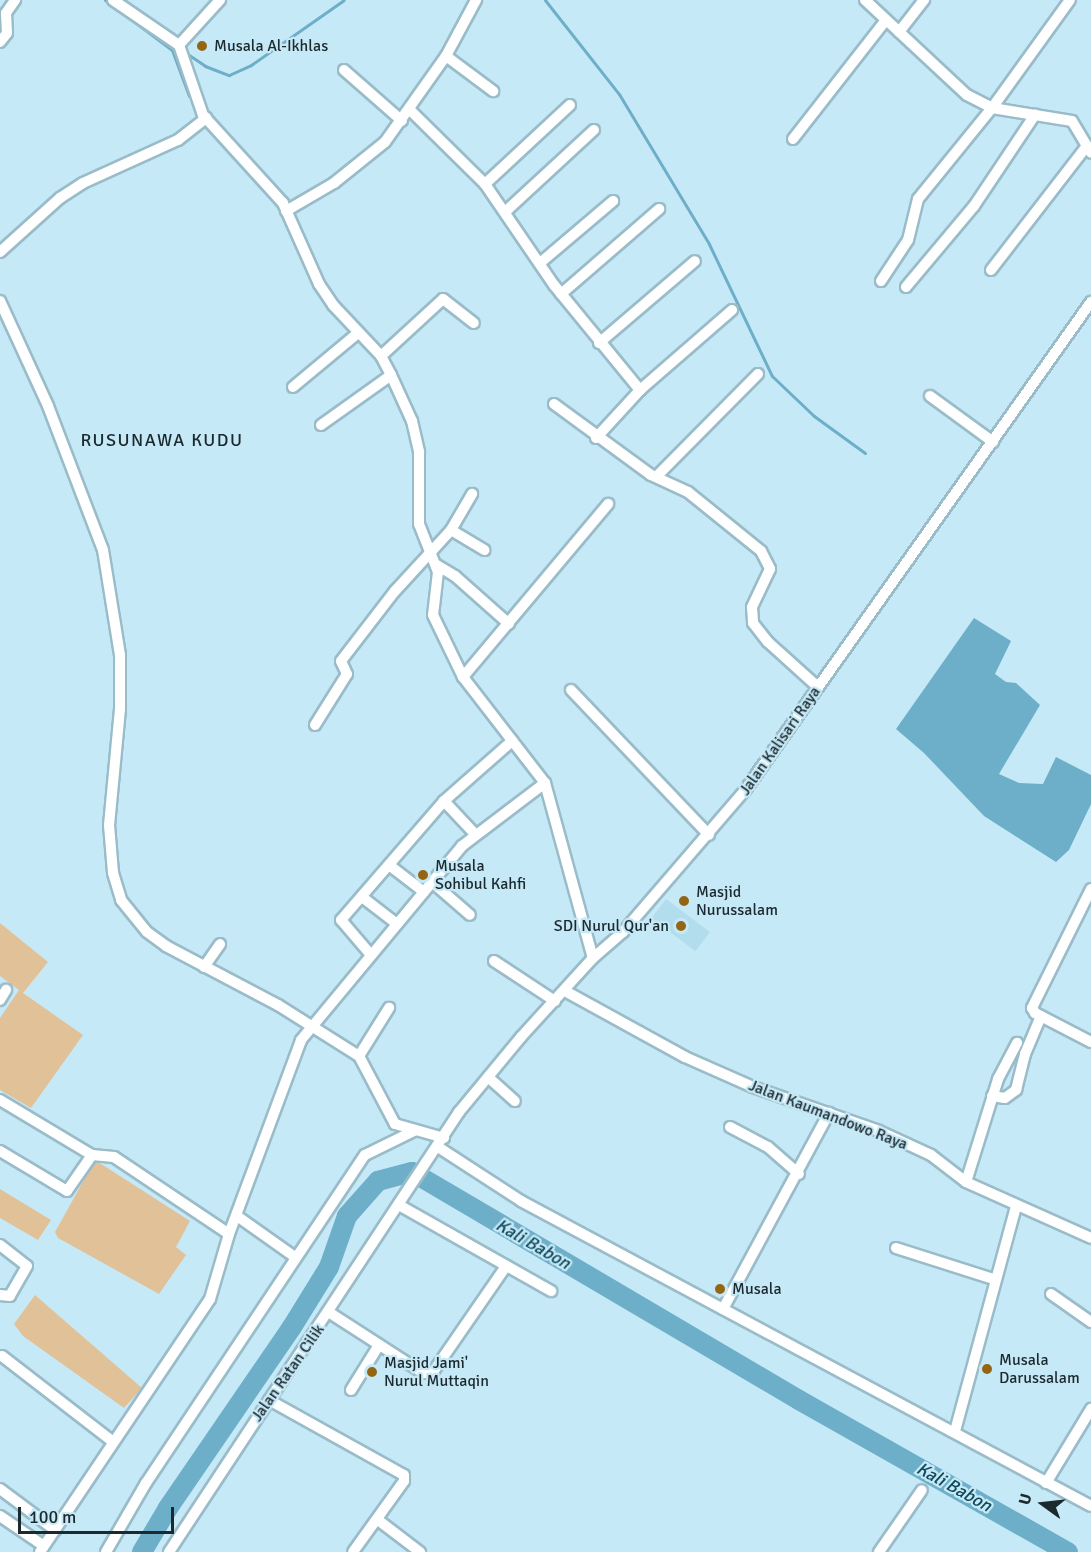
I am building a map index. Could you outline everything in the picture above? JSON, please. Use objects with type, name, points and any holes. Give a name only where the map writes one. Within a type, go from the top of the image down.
[{"type":"street","points":[[0,42],[7,33],[6,13],[15,0]]},
{"type":"street","points":[[113,0],[179,45],[206,118],[286,211],[319,284],[358,333],[381,356],[391,375],[412,422],[419,452],[419,524],[433,559],[438,579],[434,615],[463,677],[545,783],[593,958]]},
{"type":"street","points":[[179,45],[220,0]]},
{"type":"street","points":[[286,211],[334,183],[385,142],[410,110],[446,56],[476,0]]},
{"type":"street","points":[[865,0],[967,95],[992,108],[1072,121],[1089,149],[991,270]]},
{"type":"street","points":[[899,32],[924,0]]},
{"type":"street","points":[[881,281],[908,240],[918,199],[992,108],[1070,0]]},
{"type":"street","points":[[793,139],[886,20]]},
{"type":"street","points":[[446,56],[493,91]]},
{"type":"street","points":[[344,70],[402,121]]},
{"type":"street","points":[[484,184],[570,105]]},
{"type":"street","points":[[410,110],[484,184],[561,294],[599,344],[640,390]]},
{"type":"street","points":[[906,287],[974,206],[1035,115]]},
{"type":"street","points":[[0,252],[60,198],[83,183],[178,140],[206,118]]},
{"type":"street","points":[[505,212],[594,130]]},
{"type":"street","points":[[540,263],[613,201]]},
{"type":"street","points":[[561,294],[659,209]]},
{"type":"street","points":[[599,344],[695,261]]},
{"type":"street","points":[[381,356],[443,299],[474,323]]},
{"type":"street","points":[[0,301],[44,397],[103,550],[120,654],[120,709],[109,805],[117,888],[127,909],[147,932],[204,967],[313,1027],[359,1056],[391,1119],[438,1145],[521,1201],[955,1431],[1091,1506]]},
{"type":"street","name":"Jalan Kalisari Raya","points":[[407,1195],[438,1145],[488,1077],[593,958],[623,932],[709,835],[763,767],[1091,302]]},
{"type":"street","points":[[596,438],[640,390],[732,310]]},
{"type":"street","points":[[292,387],[358,333]]},
{"type":"street","points":[[656,477],[758,374]]},
{"type":"street","points":[[321,425],[391,375]]},
{"type":"street","points":[[930,396],[993,442]]},
{"type":"street","points":[[554,405],[596,438],[656,477],[688,492],[767,558],[770,575],[756,596],[753,623],[768,642],[818,687]]},
{"type":"street","points":[[315,725],[347,674],[341,661],[395,591],[433,559],[472,494]]},
{"type":"street","points":[[463,677],[510,624],[608,504]]},
{"type":"street","points":[[451,530],[484,550]]},
{"type":"street","points":[[433,559],[510,624]]},
{"type":"street","points":[[571,690],[709,835]]},
{"type":"street","points":[[371,955],[341,924],[444,801],[512,741]]},
{"type":"street","points":[[0,1516],[42,1549],[112,1441],[198,1322],[210,1299],[229,1234],[263,1150],[291,1061],[313,1027],[432,882],[475,834],[545,783]]},
{"type":"street","points":[[444,801],[475,834]]},
{"type":"street","points":[[389,865],[424,892]]},
{"type":"street","points":[[432,882],[470,915]]},
{"type":"street","points":[[1091,889],[1034,1001],[1033,1010],[1091,1042]]},
{"type":"street","points":[[362,897],[397,924]]},
{"type":"street","points":[[204,967],[220,944]]},
{"type":"street","points":[[494,961],[555,1001]]},
{"type":"street","name":"Jalan Kaumandowo Raya","points":[[565,991],[685,1057],[930,1155],[966,1182],[1016,1207],[1091,1238]]},
{"type":"street","points":[[359,1056],[388,1008]]},
{"type":"street","points":[[992,1096],[1005,1098],[1016,1090],[1025,1054],[1041,1016]]},
{"type":"street","points":[[966,1182],[992,1096],[1017,1043]]},
{"type":"street","points":[[488,1077],[515,1101]]},
{"type":"street","points":[[0,1100],[92,1155],[114,1157],[229,1234]]},
{"type":"street","points":[[723,1308],[799,1174],[829,1113]]},
{"type":"street","points":[[730,1127],[768,1147],[799,1174]]},
{"type":"street","points":[[106,1552],[146,1483],[365,1155],[415,1131]]},
{"type":"street","points":[[0,1150],[67,1191],[92,1155]]},
{"type":"street","name":"Jalan Ratan Cilik","points":[[169,1552],[407,1195]]},
{"type":"street","points":[[399,1205],[551,1291]]},
{"type":"street","points":[[955,1431],[994,1279],[1016,1207]]},
{"type":"street","points":[[237,1216],[295,1257]]},
{"type":"street","points":[[0,1245],[27,1266],[10,1296],[0,1295]]},
{"type":"street","points":[[896,1248],[994,1279]]},
{"type":"street","points":[[330,1313],[423,1373],[433,1372],[506,1266]]},
{"type":"street","points":[[1052,1294],[1091,1322]]},
{"type":"street","points":[[351,1390],[379,1345]]},
{"type":"street","points":[[2,1356],[112,1441]]},
{"type":"street","points":[[269,1400],[402,1473],[404,1481],[353,1552]]},
{"type":"street","points":[[1046,1483],[1091,1409]]},
{"type":"street","points":[[0,1490],[55,1530]]},
{"type":"street","points":[[879,1552],[922,1490]]},
{"type":"street","points":[[378,1520],[420,1552]]},
{"type":"shaded area","points":[[974,618],[1011,641],[995,674],[1006,682],[1016,683],[1040,705],[999,774],[1019,783],[1043,784],[1056,757],[1091,775],[1091,804],[1069,850],[1056,862],[984,816],[924,753],[896,729]]},
{"type":"shaded area","name":"SDI Nurul Qur'an","points":[[666,899],[710,932],[695,951],[652,918]]},
{"type":"shaded area","points":[[0,923],[48,962],[23,993],[83,1035],[31,1108],[0,1090],[0,1018],[19,990],[0,976]]},
{"type":"shaded area","points":[[95,1160],[190,1221],[176,1247],[186,1255],[159,1294],[58,1238],[55,1232]]},
{"type":"shaded area","points":[[0,1189],[51,1220],[38,1240],[0,1218]]},
{"type":"shaded area","points":[[35,1295],[142,1388],[124,1408],[23,1336],[14,1324]]},
{"type":"waterway","points":[[105,0],[112,5]]},
{"type":"waterway","points":[[186,53],[205,66],[229,75],[251,65],[344,0]]},
{"type":"waterway","points":[[545,0],[619,94],[709,244],[772,376],[814,416],[865,453]]},
{"type":"waterway","points":[[124,14],[172,50],[189,96]]},
{"type":"waterway","name":"Kali Babon","points":[[142,1552],[168,1508],[292,1327],[329,1267],[347,1216],[378,1181],[412,1172],[799,1400],[1068,1552]]},
{"type":"place","name":"Musala Al-Ikhlas","points":[[202,46]]},
{"type":"place","name":"Musala Sohibul Kahfi","points":[[423,875]]},
{"type":"place","name":"Masjid Nurussalam","points":[[684,901]]},
{"type":"place","name":"SDI Nurul Qur'an","points":[[681,926]]},
{"type":"place","name":"Musala","points":[[720,1289]]},
{"type":"place","name":"Musala Darussalam","points":[[987,1369]]},
{"type":"place","name":"Masjid Jami' Nurul Muttaqin","points":[[372,1372]]},
{"type":"district","name":"RUSUNAWA KUDU","points":[[162,440]]}]
